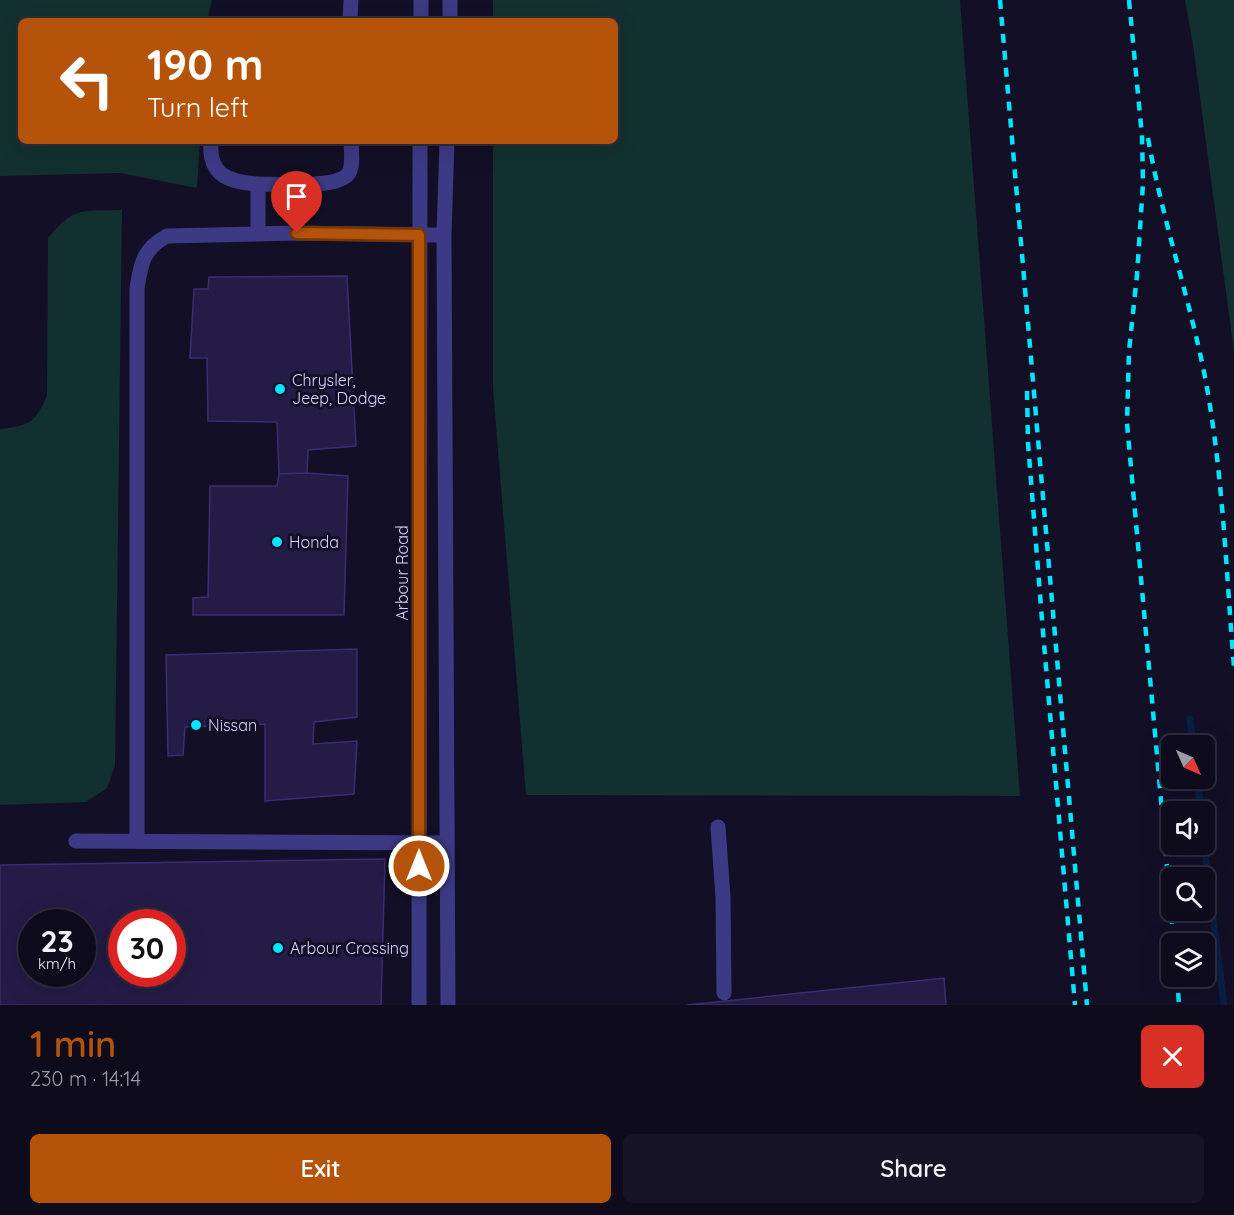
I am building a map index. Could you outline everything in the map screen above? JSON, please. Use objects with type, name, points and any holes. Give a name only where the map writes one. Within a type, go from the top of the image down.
[{"type":"street","points":[[350,18],[351,0]]},
{"type":"street","points":[[421,0],[421,18]]},
{"type":"street","points":[[450,0],[450,18]]},
{"type":"street","points":[[211,144],[210,156],[217,171],[241,183],[258,184],[309,184],[341,180],[348,174],[351,165],[351,144]]},
{"type":"street","name":"Arbour Road","points":[[419,1005],[420,144]]},
{"type":"street","points":[[447,144],[444,235],[448,1005]]},
{"type":"street","points":[[258,184],[258,234]]},
{"type":"street","points":[[137,841],[137,288],[141,265],[151,244],[167,236],[444,235]]},
{"type":"street","points":[[718,827],[723,897],[724,993]]},
{"type":"street","points":[[76,841],[446,843]]},
{"type":"green space","points":[[0,0],[212,0],[208,18],[18,18],[18,144],[200,144],[197,188],[120,173],[0,176]]},
{"type":"green space","points":[[493,0],[960,0],[1020,796],[526,795],[493,388],[493,144],[618,144],[618,18],[493,18]]},
{"type":"green space","points":[[1185,0],[1234,0],[1234,352],[1193,45]]},
{"type":"green space","points":[[122,210],[115,766],[107,788],[86,802],[0,805],[0,429],[31,421],[47,395],[48,238],[65,220],[80,212]]},
{"type":"building","name":"Chrysler, Jeep, Dodge","points":[[347,276],[356,446],[308,450],[307,473],[279,474],[277,422],[208,421],[207,358],[190,358],[194,289],[208,289],[209,277]]},
{"type":"building","name":"Honda","points":[[307,473],[348,476],[344,615],[193,615],[193,598],[208,597],[210,486],[277,486],[279,474]]},
{"type":"building","name":"Nissan","points":[[357,649],[357,717],[314,722],[313,744],[357,741],[354,794],[265,801],[265,724],[185,727],[183,755],[168,756],[166,655]]},
{"type":"building","name":"Arbour Crossing","points":[[385,859],[381,1005],[0,1005],[0,865]]},
{"type":"building","points":[[944,978],[946,1005],[687,1005]]},
{"type":"waterway","points":[[1190,719],[1192,735]]},
{"type":"waterway","points":[[1198,789],[1200,801]]},
{"type":"waterway","points":[[1205,855],[1224,1005]]},
{"type":"railway","points":[[1000,0],[1087,1005]]},
{"type":"railway","points":[[1129,0],[1142,136],[1143,183],[1129,351],[1127,423],[1173,933]]},
{"type":"railway","points":[[1148,138],[1199,347],[1211,413],[1220,485],[1234,667]]},
{"type":"railway","points":[[1027,391],[1028,443],[1075,1005]]},
{"type":"railway","points":[[1178,987],[1179,1005]]},
{"type":"place","name":"Chrysler, Jeep, Dodge","points":[[280,389]]},
{"type":"place","name":"Honda","points":[[277,542]]},
{"type":"place","name":"Nissan","points":[[196,725]]},
{"type":"place","name":"Arbour Crossing","points":[[278,948]]},
{"type":"route","points":[[297,233],[419,235],[419,866]]}]
